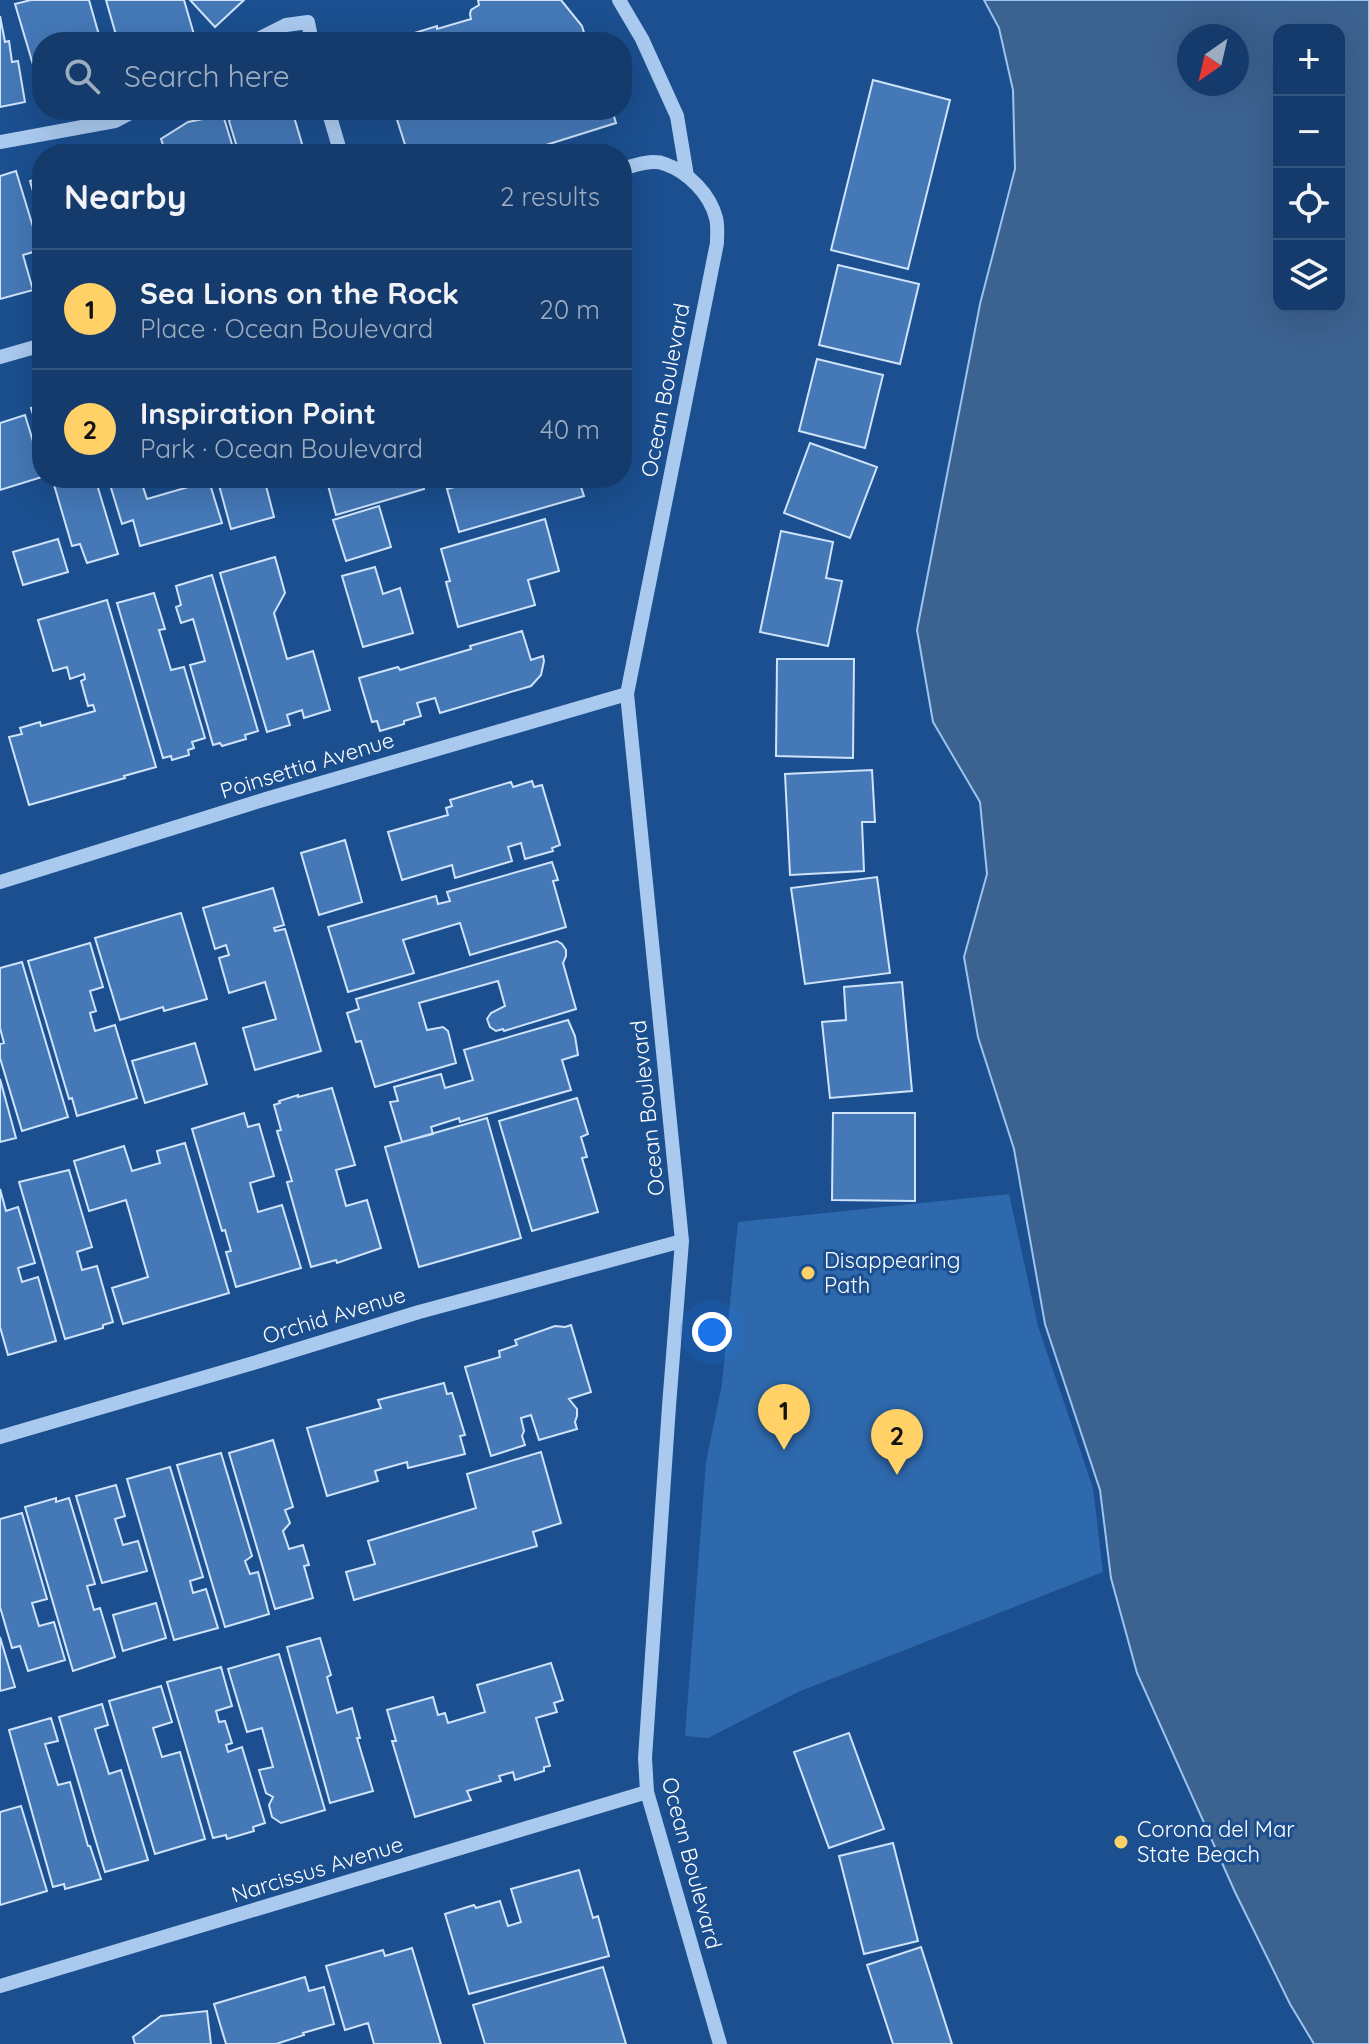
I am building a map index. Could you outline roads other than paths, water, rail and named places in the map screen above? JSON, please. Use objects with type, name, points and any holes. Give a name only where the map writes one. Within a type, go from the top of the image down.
[{"type":"street","points":[[619,0],[642,39],[677,116],[687,176]]},
{"type":"street","points":[[272,32],[286,25],[308,22],[310,32]]},
{"type":"street","points":[[0,142],[117,120]]},
{"type":"street","points":[[331,120],[338,144]]},
{"type":"street","points":[[632,166],[664,163],[687,176]]},
{"type":"street","name":"Ocean Boulevard","points":[[687,176],[705,194],[716,218],[717,243],[627,694],[682,1241],[646,1743],[647,1792],[720,2044]]},
{"type":"street","points":[[0,357],[32,348]]},
{"type":"street","name":"Poinsettia Avenue","points":[[0,882],[280,795],[627,694]]},
{"type":"street","name":"Orchid Avenue","points":[[0,1437],[419,1312],[682,1241]]},
{"type":"street","name":"Narcissus Avenue","points":[[0,1986],[647,1792]]},
{"type":"place","name":"Disappearing Path","points":[[808,1273]]},
{"type":"place","name":"Sea Lions on the Rock","points":[[784,1450]]},
{"type":"place","name":"Inspiration Point","points":[[897,1475]]},
{"type":"place","name":"Corona del Mar State Beach","points":[[1121,1842]]}]
